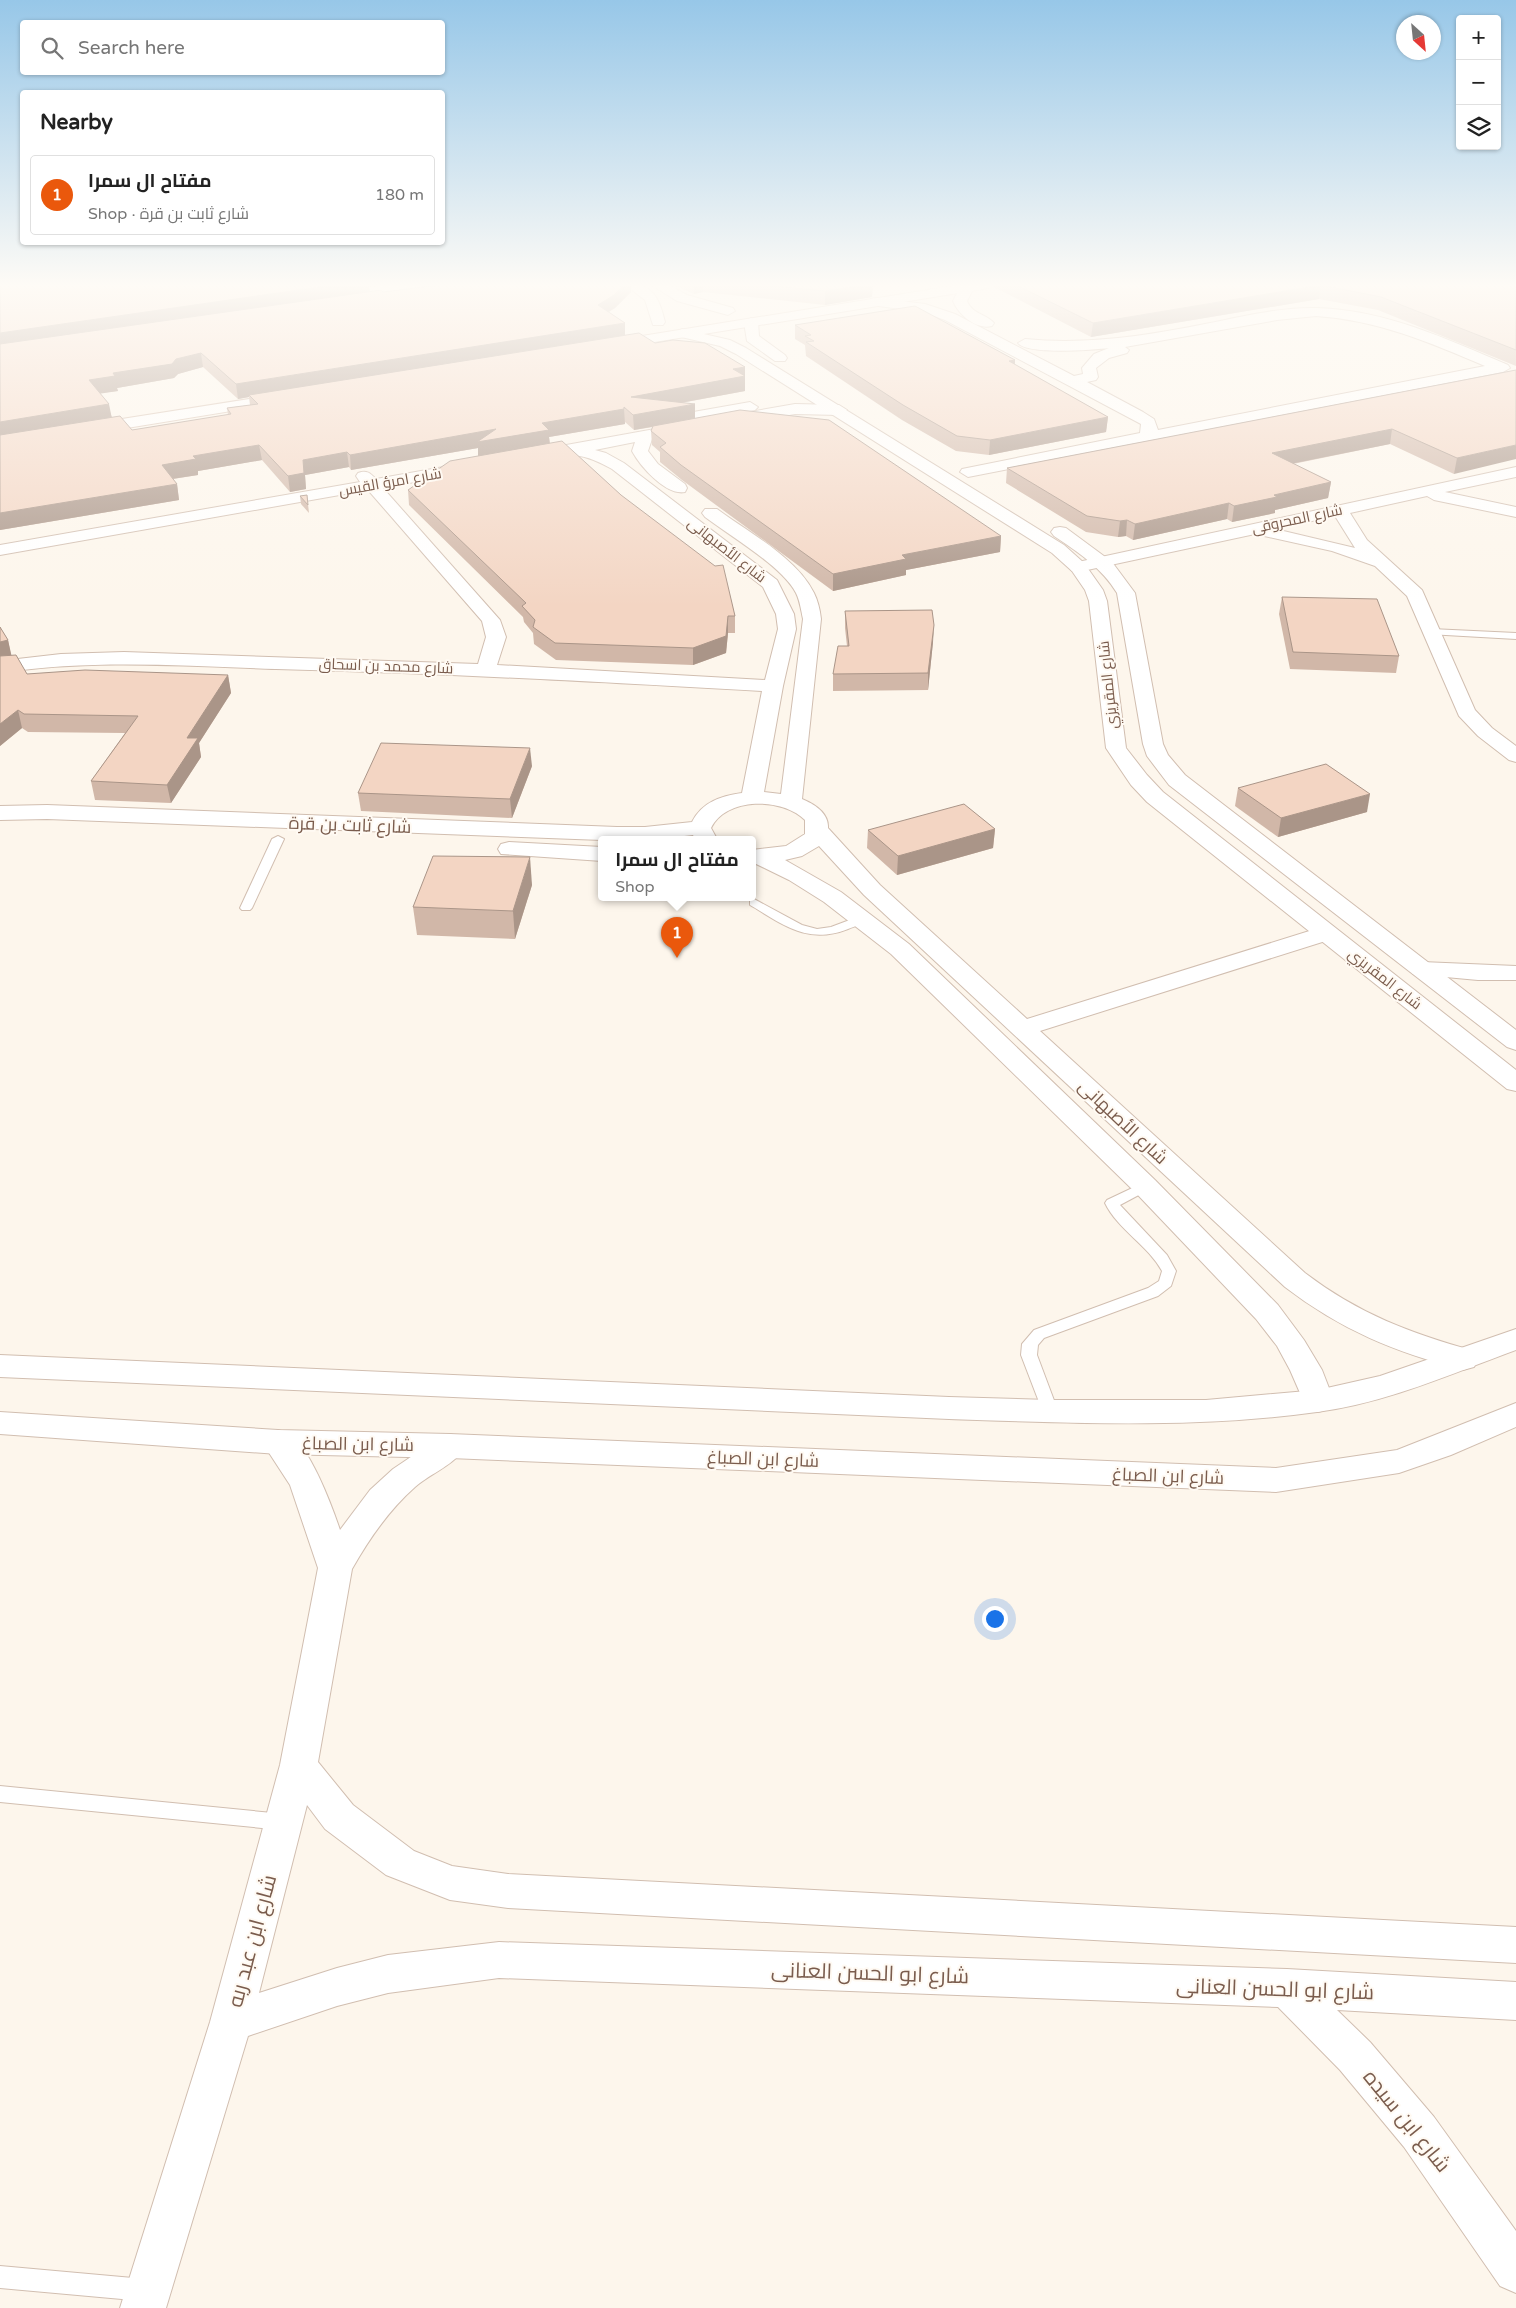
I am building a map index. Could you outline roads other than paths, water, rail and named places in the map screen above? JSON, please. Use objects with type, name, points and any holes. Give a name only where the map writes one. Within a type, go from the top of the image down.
[{"type":"street","points":[[790,392],[763,405],[518,454],[573,449],[795,409],[839,410]]},
{"type":"street","name":"شارع المقريزي","points":[[810,392],[1050,544],[1078,567],[1094,590],[1098,601],[1114,737],[1116,748],[1126,764],[1155,797],[1516,1082]]},
{"type":"street","name":"شارع المقريزي","points":[[836,392],[968,472],[1082,546],[1118,578],[1126,593],[1153,744],[1167,768],[1191,791],[1516,1042]]},
{"type":"street","points":[[1091,392],[1148,422],[1150,430],[1146,437]]},
{"type":"street","points":[[1119,392],[1158,412]]},
{"type":"street","points":[[968,472],[1374,392]]},
{"type":"street","points":[[210,395],[208,399],[215,404],[245,405]]},
{"type":"street","points":[[77,432],[300,396]]},
{"type":"street","points":[[150,404],[161,404],[168,410],[150,420]]},
{"type":"street","points":[[1174,417],[1216,423]]},
{"type":"street","name":"شارع الأصبهانى","points":[[645,436],[640,451],[649,466],[778,564],[804,590],[812,619],[791,802],[807,810],[817,820],[818,831],[872,890],[1295,1280],[1321,1301],[1352,1320],[1386,1336],[1424,1350],[1463,1359]]},
{"type":"street","name":"شارع الأصبهانى","points":[[573,449],[600,456],[618,466],[771,584],[785,614],[787,629],[773,686],[752,798]]},
{"type":"street","name":"شارع امرؤ القيس","points":[[0,540],[479,461]]},
{"type":"street","points":[[1508,474],[1516,500]]},
{"type":"street","name":"شارع المحروقى","points":[[1078,567],[1508,474]]},
{"type":"street","points":[[368,480],[491,620],[496,637],[486,670]]},
{"type":"street","name":"شارع امرؤ القيس","points":[[0,550],[368,480]]},
{"type":"street","points":[[1420,493],[1516,512]]},
{"type":"street","points":[[1339,510],[1360,543],[1415,594],[1466,712],[1485,732],[1516,756]]},
{"type":"street","points":[[1250,530],[1336,547],[1381,564]]},
{"type":"street","name":"شارع محمد بن اسحاق","points":[[0,667],[46,660],[88,659],[316,664],[486,670],[773,686]]},
{"type":"street","points":[[703,834],[701,821],[714,808],[725,803],[752,798],[773,798],[791,802]]},
{"type":"street","name":"شارع ثابت بن قرة","points":[[0,813],[47,812],[598,854]]},
{"type":"street","name":"شارع ثابت بن قرة","points":[[0,830],[278,840],[306,832],[703,834]]},
{"type":"street","points":[[756,856],[791,852],[813,839],[818,831]]},
{"type":"street","name":"شارع الأصبهانى","points":[[756,856],[815,884],[900,949],[1145,1186],[1267,1312],[1289,1340],[1306,1370],[1318,1401]]},
{"type":"street","points":[[1021,1029],[1327,933]]},
{"type":"street","points":[[1422,969],[1478,973],[1516,973]]},
{"type":"street","points":[[0,1366],[1050,1411],[1206,1411],[1318,1401],[1385,1386],[1516,1339]]},
{"type":"street","name":"شارع ابن الصباغ","points":[[0,1423],[278,1442],[450,1446],[1276,1480],[1400,1461],[1440,1447],[1516,1414]]},
{"type":"street","name":"شارع ابن عبد ربه","points":[[278,1442],[299,1472],[312,1498],[335,1568]]},
{"type":"street","name":"شارع ابن عبد ربه","points":[[145,2299],[231,2022],[299,1765],[335,1568],[355,1534],[382,1499],[405,1478],[450,1446]]},
{"type":"street","points":[[299,1765],[339,1817],[400,1863],[450,1883],[508,1891],[1516,1945]]},
{"type":"street","name":"شارع ابو الحسن العنانى","points":[[231,2022],[337,1987],[388,1974],[499,1960],[1287,1988],[1516,2000]]},
{"type":"street","name":"شارع ابن سيده","points":[[1287,1988],[1355,2056],[1419,2132],[1515,2262]]},
{"type":"lane","points":[[1431,632],[1516,636]]},
{"type":"lane","points":[[246,908],[278,840]]},
{"type":"lane","points":[[754,903],[804,931],[816,933],[827,932],[863,919]]},
{"type":"lane","points":[[1050,1411],[1030,1355],[1030,1344],[1039,1334],[1153,1292],[1166,1283],[1169,1270],[1162,1258],[1116,1211],[1112,1203],[1145,1186]]},
{"type":"lane","points":[[0,1794],[283,1822]]},
{"type":"lane","points":[[0,2277],[145,2299]]},
{"type":"place","name":"مفتاح ال سمرا","points":[[677,958]]}]
